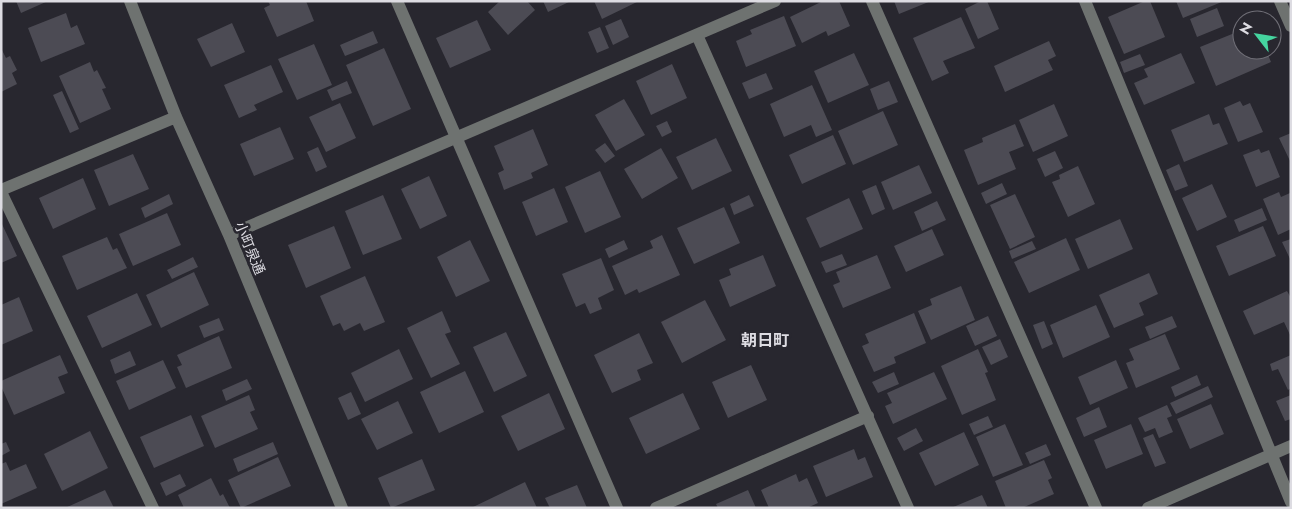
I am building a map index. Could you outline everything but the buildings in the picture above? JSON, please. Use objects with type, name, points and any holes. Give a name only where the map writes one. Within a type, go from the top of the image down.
[{"type":"street","name":"小町泉通","points":[[130,1],[176,116],[229,235],[342,508]]},
{"type":"street","points":[[397,1],[617,508]]},
{"type":"street","points":[[229,235],[456,140],[775,1]]},
{"type":"street","points":[[872,1],[1096,508]]},
{"type":"street","points":[[1085,1],[1270,455],[1291,502]]},
{"type":"street","points":[[1280,1],[1291,26]]},
{"type":"street","points":[[697,35],[908,508]]},
{"type":"street","points":[[153,508],[1,191],[176,116]]},
{"type":"street","points":[[656,508],[868,416]]},
{"type":"street","points":[[1148,508],[1291,446]]},
{"type":"district","name":"朝日町","points":[[765,340]]}]
